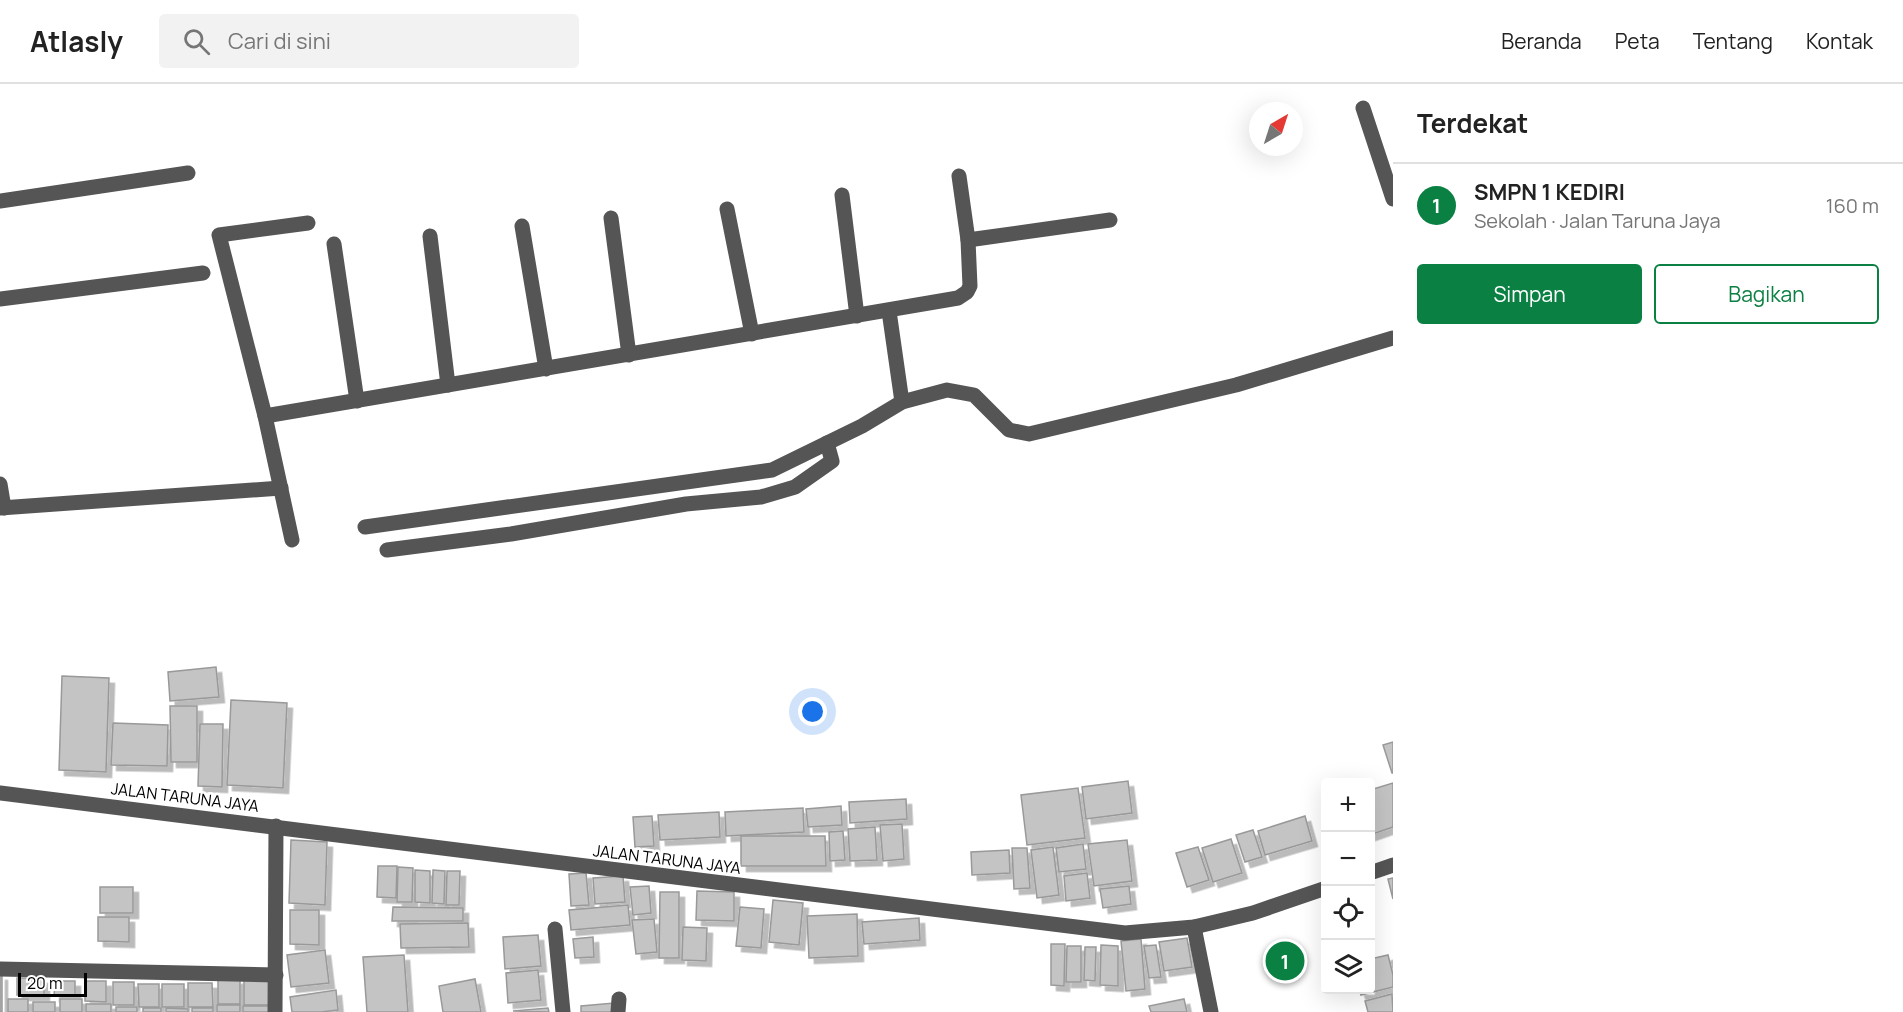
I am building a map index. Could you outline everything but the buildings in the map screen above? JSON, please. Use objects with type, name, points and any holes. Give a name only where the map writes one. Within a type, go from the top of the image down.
[{"type":"street","points":[[1363,108],[1393,199]]},
{"type":"street","points":[[0,201],[188,173]]},
{"type":"street","points":[[265,416],[958,298],[967,292],[970,286],[968,240],[959,176]]},
{"type":"street","points":[[842,195],[857,316]]},
{"type":"street","points":[[727,209],[752,334]]},
{"type":"street","points":[[611,218],[629,355]]},
{"type":"street","points":[[968,240],[1110,220]]},
{"type":"street","points":[[292,540],[265,416],[219,235],[308,223]]},
{"type":"street","points":[[522,226],[546,369]]},
{"type":"street","points":[[430,237],[448,386]]},
{"type":"street","points":[[334,244],[357,401]]},
{"type":"street","points":[[0,299],[203,273]]},
{"type":"street","points":[[889,311],[902,402]]},
{"type":"street","points":[[364,527],[772,470],[862,426],[902,402],[947,390],[974,395],[1009,430],[1029,434],[1236,385],[1393,338]]},
{"type":"street","points":[[387,550],[511,534],[686,504],[761,497],[795,487],[832,461],[827,443]]},
{"type":"street","points":[[0,484],[2,508],[281,488]]},
{"type":"street","name":"JALAN TARUNA JAYA","points":[[0,793],[1125,933],[1194,927],[1252,913],[1321,890]]},
{"type":"street","points":[[275,1012],[276,826]]},
{"type":"street","points":[[1375,872],[1393,865]]},
{"type":"street","points":[[1194,927],[1211,1012]]},
{"type":"street","points":[[555,929],[563,1012]]},
{"type":"street","points":[[0,969],[276,975]]},
{"type":"place","name":"SMPN 1 KEDIRI","points":[[1285,961]]}]
